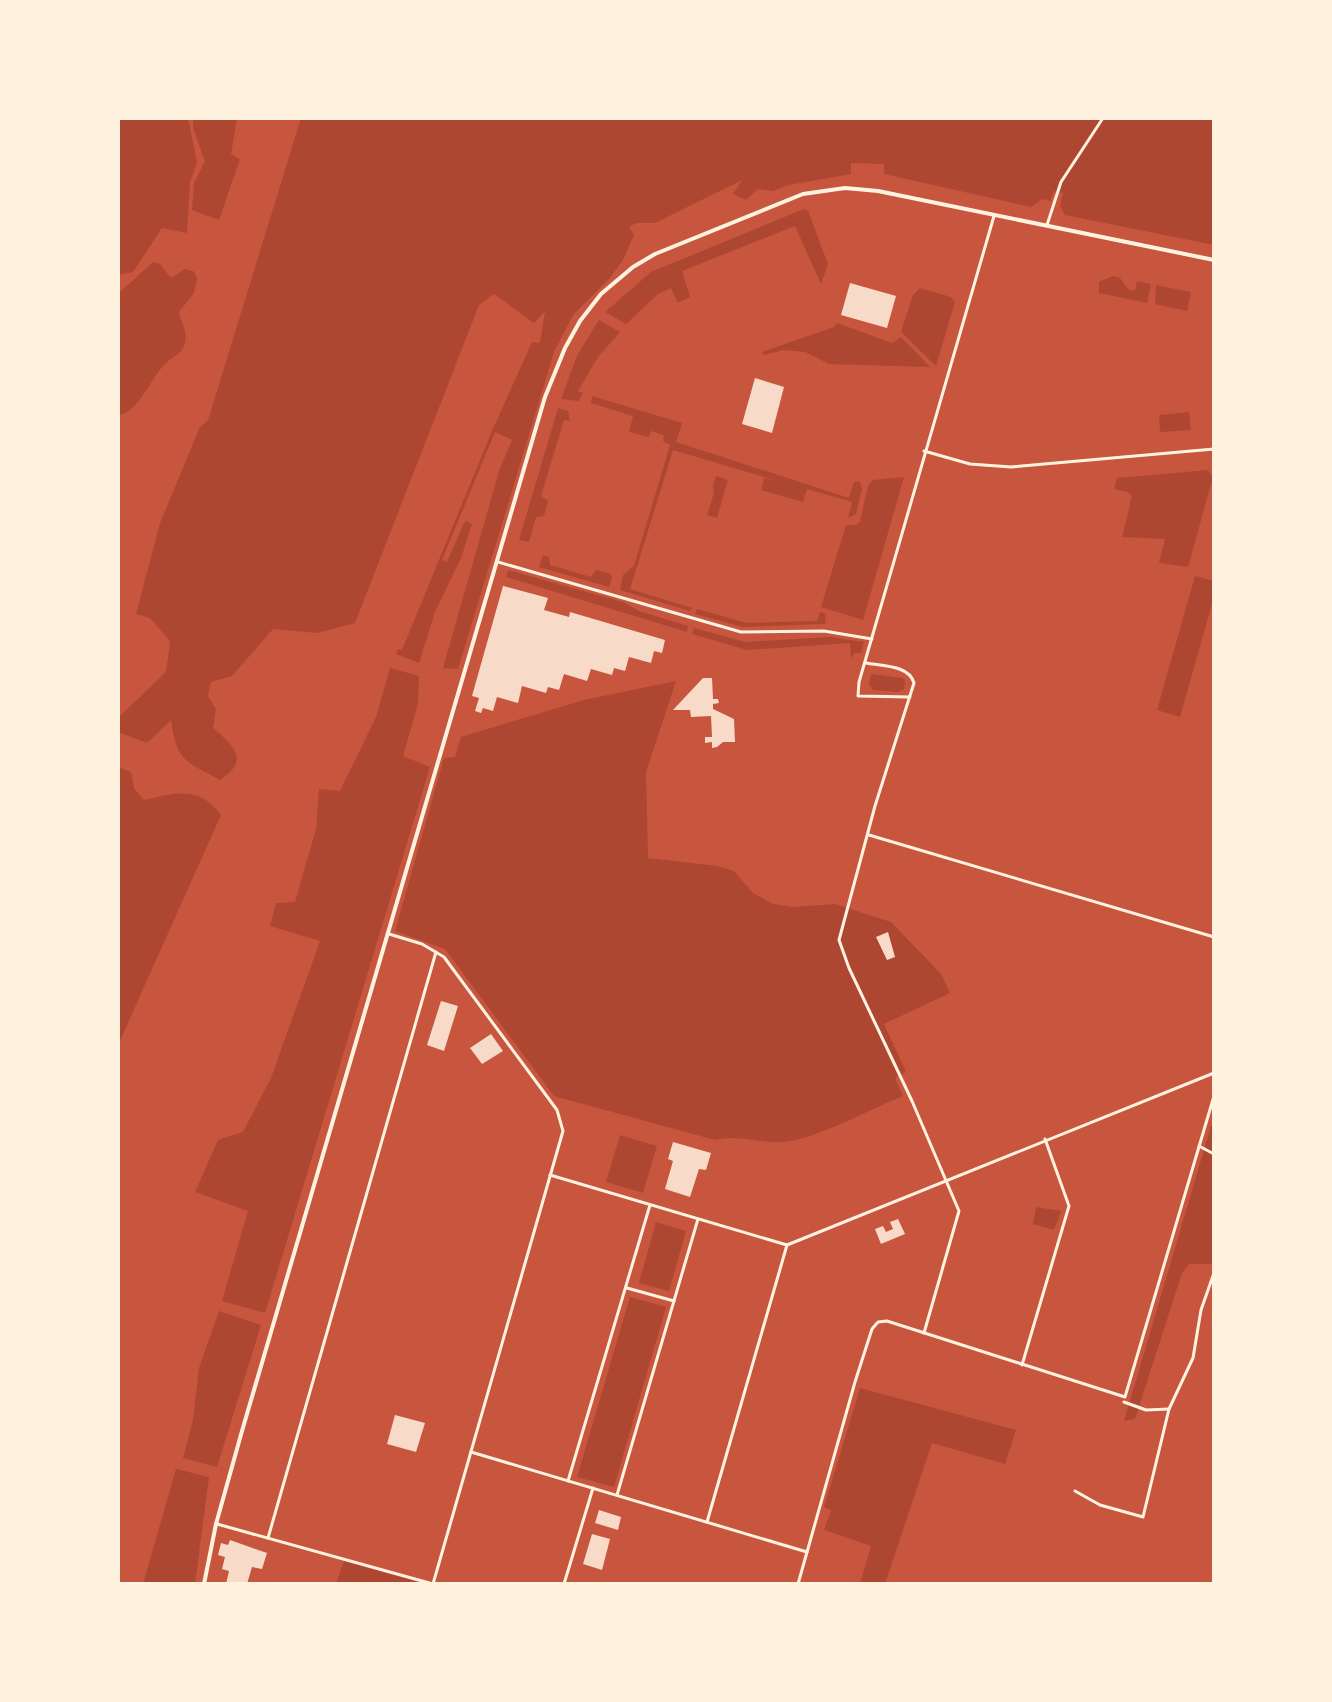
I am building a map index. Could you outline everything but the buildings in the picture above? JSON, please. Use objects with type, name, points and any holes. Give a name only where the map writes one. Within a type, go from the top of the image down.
[{"type":"street","points":[[1047,225],[1061,182],[1103,118]]},
{"type":"street","points":[[204,1584],[216,1524],[545,397],[565,348],[595,301],[633,267],[655,254],[761,209],[803,194],[832,189],[878,191],[1214,260]]},
{"type":"street","points":[[910,697],[858,696],[859,682],[994,214]]},
{"type":"street","points":[[924,451],[970,464],[1011,467],[1214,449]]},
{"type":"street","points":[[498,562],[741,632],[824,631],[872,639]]},
{"type":"street","points":[[866,663],[906,671],[914,680],[839,940],[959,1211],[924,1333]]},
{"type":"street","points":[[867,835],[1214,937]]},
{"type":"street","points":[[216,1524],[433,1584],[563,1131],[557,1110],[444,957],[389,934]]},
{"type":"street","points":[[268,1538],[436,952]]},
{"type":"street","points":[[550,1175],[787,1245],[1214,1073]]},
{"type":"street","points":[[1124,1400],[1214,1096]]},
{"type":"street","points":[[1022,1365],[1069,1206],[1045,1139]]},
{"type":"street","points":[[1199,1146],[1214,1154]]},
{"type":"street","points":[[568,1481],[650,1205]]},
{"type":"street","points":[[617,1495],[698,1219]]},
{"type":"street","points":[[707,1522],[787,1245]]},
{"type":"street","points":[[1075,1491],[1100,1505],[1143,1517],[1169,1409],[1193,1358],[1201,1310],[1214,1273]]},
{"type":"street","points":[[626,1288],[674,1301]]},
{"type":"street","points":[[798,1584],[872,1329],[878,1322],[887,1321],[1022,1365],[1146,1410],[1169,1409]]},
{"type":"street","points":[[471,1452],[807,1552]]},
{"type":"street","points":[[564,1584],[593,1488]]},
{"type":"shaded area","points":[[118,118],[188,118],[197,162],[190,182],[187,233],[162,228],[133,272],[118,275]]},
{"type":"shaded area","points":[[193,118],[237,118],[231,154],[240,159],[219,220],[192,210],[194,183],[205,161],[193,128]]},
{"type":"shaded area","points":[[301,118],[1214,118],[1214,245],[1065,215],[1060,206],[1063,193],[1054,191],[1050,201],[1042,199],[1031,207],[884,174],[884,164],[851,163],[851,174],[789,185],[773,191],[758,189],[746,200],[733,194],[742,180],[655,223],[636,223],[629,227],[634,235],[623,260],[609,279],[573,315],[554,352],[458,669],[443,668],[499,471],[512,440],[495,432],[442,560],[447,562],[464,523],[472,524],[461,558],[435,612],[419,663],[396,654],[398,649],[402,650],[532,342],[540,343],[545,311],[534,323],[494,294],[479,305],[355,623],[317,633],[273,629],[232,676],[211,682],[208,696],[216,709],[213,728],[227,740],[237,759],[235,766],[220,780],[185,759],[176,744],[171,720],[147,743],[118,732],[118,718],[166,672],[170,641],[150,618],[136,614],[160,523],[200,427],[208,420]]},
{"type":"shaded area","points":[[804,209],[808,211],[828,264],[821,284],[795,226],[682,271],[690,297],[678,303],[671,288],[658,294],[626,324],[605,312],[651,272]]},
{"type":"shaded area","points":[[153,262],[160,264],[171,278],[185,269],[193,271],[197,278],[194,293],[179,312],[186,339],[182,350],[167,362],[132,408],[118,416],[118,294]]},
{"type":"shaded area","points":[[1113,276],[1120,278],[1129,290],[1135,290],[1137,281],[1151,284],[1147,303],[1099,293],[1099,282]]},
{"type":"shaded area","points":[[1156,285],[1191,292],[1187,311],[1155,304]]},
{"type":"shaded area","points":[[920,288],[951,297],[955,302],[936,366],[901,332],[913,295]]},
{"type":"shaded area","points":[[599,320],[620,332],[598,357],[578,391],[583,393],[579,401],[561,399],[577,356]]},
{"type":"shaded area","points":[[837,323],[892,343],[901,337],[934,371],[929,367],[829,364],[805,352],[784,350],[764,355],[762,352],[834,327]]},
{"type":"shaded area","points":[[592,396],[682,423],[676,442],[849,498],[854,482],[860,481],[862,489],[856,514],[848,518],[852,502],[807,489],[803,502],[761,490],[764,478],[784,483],[673,450],[630,589],[692,608],[690,611],[620,590],[623,575],[634,566],[670,445],[663,441],[664,435],[651,431],[649,437],[629,432],[633,416],[591,403]]},
{"type":"shaded area","points":[[558,408],[568,411],[570,421],[564,420],[541,496],[548,501],[544,516],[536,517],[529,542],[519,540]]},
{"type":"shaded area","points":[[1189,412],[1191,430],[1160,432],[1159,415]]},
{"type":"shaded area","points":[[1208,470],[1213,477],[1188,567],[1159,563],[1165,539],[1122,537],[1132,496],[1114,489],[1117,478]]},
{"type":"shaded area","points":[[716,476],[728,480],[717,518],[707,515]]},
{"type":"shaded area","points":[[904,477],[863,620],[821,607],[846,525],[860,522],[868,486],[873,480]]},
{"type":"shaded area","points":[[543,555],[549,557],[550,565],[591,577],[596,570],[610,574],[609,587],[539,567]]},
{"type":"shaded area","points":[[508,570],[623,602],[639,611],[688,626],[687,632],[506,577]]},
{"type":"shaded area","points":[[1195,576],[1214,581],[1214,597],[1180,717],[1157,710]]},
{"type":"shaded area","points":[[697,609],[747,623],[817,621],[820,612],[826,614],[825,624],[743,627],[695,614]]},
{"type":"shaded area","points":[[694,628],[745,642],[830,637],[864,642],[861,653],[854,653],[851,659],[850,643],[747,650],[692,634]]},
{"type":"shaded area","points":[[390,668],[419,676],[418,704],[403,756],[430,767],[265,1313],[222,1301],[248,1211],[195,1192],[218,1140],[243,1132],[271,1078],[320,941],[270,926],[276,903],[295,902],[316,829],[319,789],[340,791],[376,717]]},
{"type":"shaded area","points":[[871,674],[902,678],[905,680],[904,689],[898,692],[873,690],[869,684]]},
{"type":"shaded area","points":[[676,681],[646,772],[648,858],[718,866],[734,871],[753,893],[773,904],[793,907],[835,904],[891,922],[941,974],[950,993],[884,1024],[906,1072],[895,1078],[903,1096],[797,1140],[715,1140],[554,1096],[445,949],[395,931],[444,758],[455,757],[461,737],[584,700]]},
{"type":"shaded area","points":[[118,767],[131,772],[134,788],[144,800],[177,794],[195,795],[213,805],[221,815],[118,1045]]},
{"type":"shaded area","points":[[1214,1116],[1214,1264],[1189,1264],[1182,1273],[1135,1419],[1124,1421]]},
{"type":"shaded area","points":[[620,1135],[657,1146],[643,1193],[606,1182]]},
{"type":"shaded area","points":[[1036,1207],[1061,1211],[1054,1230],[1033,1224]]},
{"type":"shaded area","points":[[656,1222],[686,1231],[669,1291],[639,1283]]},
{"type":"shaded area","points":[[630,1297],[666,1307],[614,1487],[577,1477]]},
{"type":"shaded area","points":[[219,1311],[261,1325],[217,1467],[183,1458],[193,1420],[199,1368]]},
{"type":"shaded area","points":[[860,1388],[1016,1430],[1005,1464],[932,1443],[885,1584],[860,1584],[871,1546],[824,1530],[831,1510],[824,1507]]},
{"type":"shaded area","points":[[176,1469],[209,1477],[195,1584],[143,1584]]},
{"type":"shaded area","points":[[344,1561],[425,1584],[336,1584]]}]
